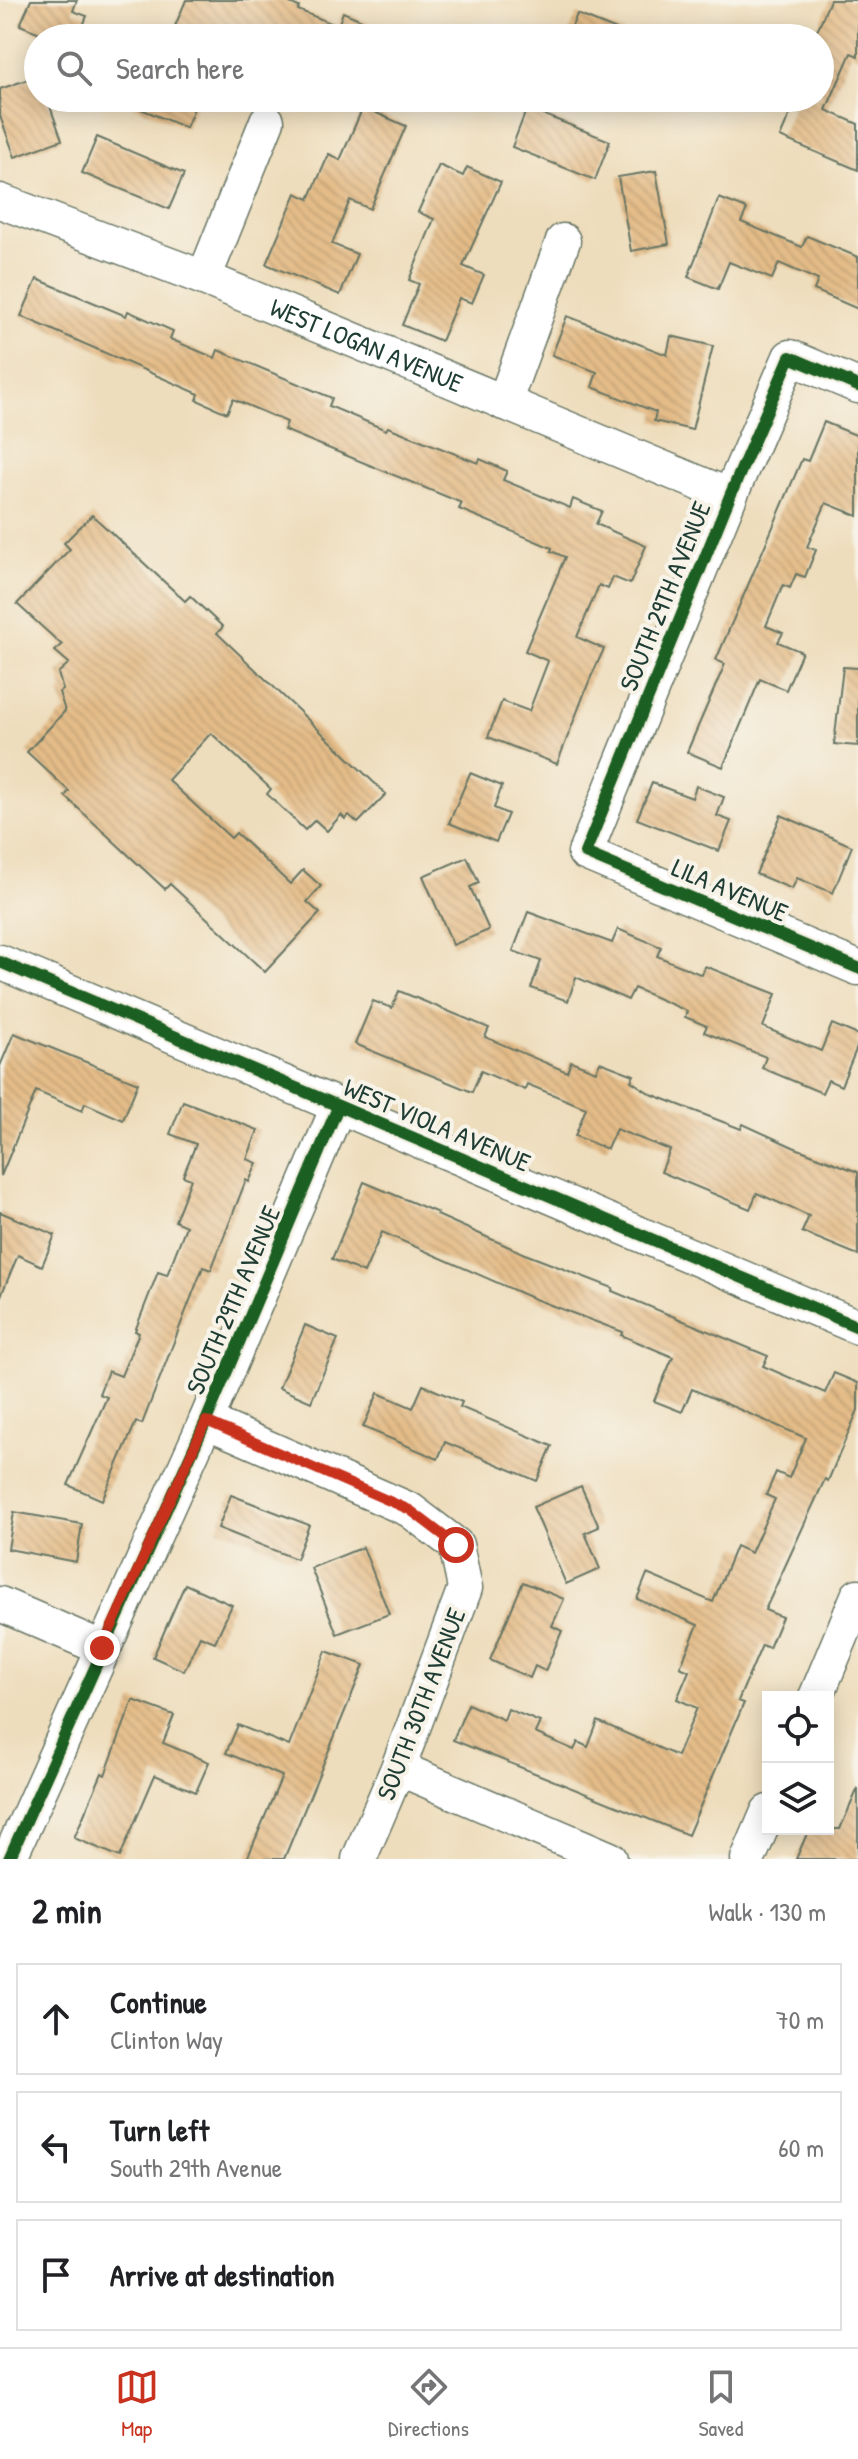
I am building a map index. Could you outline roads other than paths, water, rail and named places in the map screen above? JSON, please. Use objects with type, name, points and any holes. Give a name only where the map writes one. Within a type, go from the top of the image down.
[{"type":"street","points":[[204,278],[267,121]]},
{"type":"street","name":"WEST LOGAN AVENUE","points":[[0,201],[204,278],[730,496]]},
{"type":"street","points":[[504,403],[563,241]]},
{"type":"street","name":"SOUTH 29TH AVENUE","points":[[585,853],[790,357],[858,386]]},
{"type":"street","name":"LILA AVENUE","points":[[585,853],[858,968]]},
{"type":"street","name":"WEST VIOLA AVENUE","points":[[0,962],[858,1327]]},
{"type":"street","name":"SOUTH 29TH AVENUE","points":[[9,1859],[206,1421],[338,1107]]},
{"type":"street","name":"SOUTH 30TH AVENUE","points":[[206,1421],[410,1510],[456,1545],[465,1588],[398,1768],[359,1859]]},
{"type":"street","points":[[818,1691],[858,1596]]},
{"type":"street","points":[[0,1604],[102,1648]]},
{"type":"street","points":[[398,1768],[610,1859]]},
{"type":"street","points":[[748,1859],[762,1826]]}]
